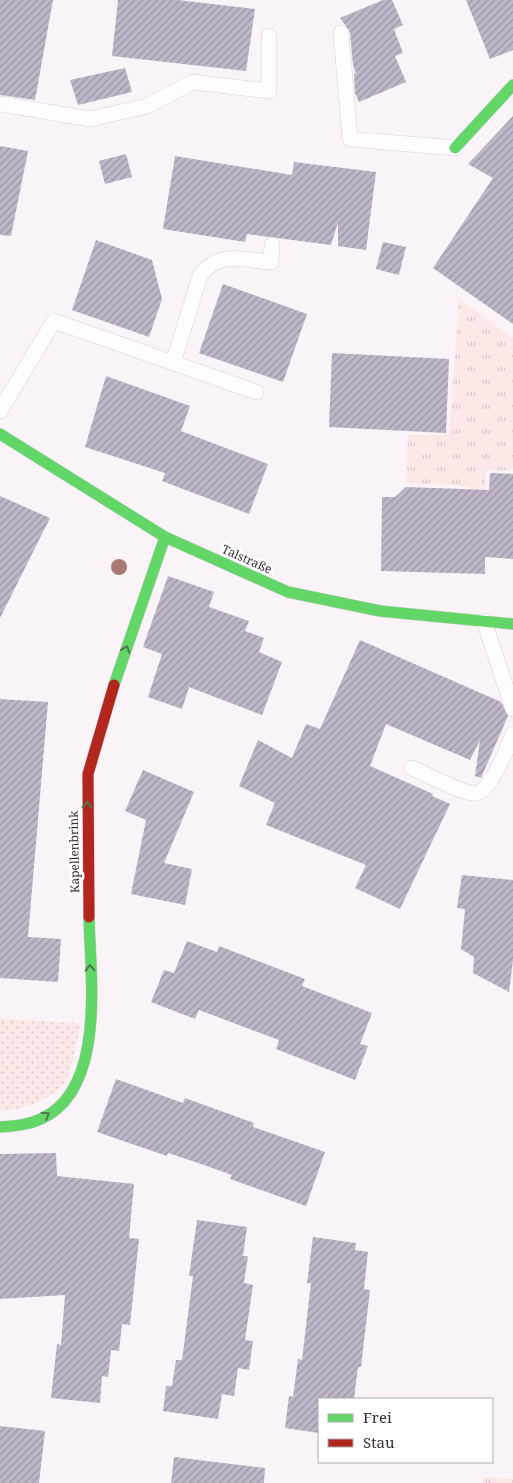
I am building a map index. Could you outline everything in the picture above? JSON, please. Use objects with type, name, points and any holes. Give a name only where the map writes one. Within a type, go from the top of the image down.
[{"type":"street","points":[[455,148],[513,85]]},
{"type":"street","name":"Talstraße","points":[[0,434],[165,537],[288,592],[380,611],[513,624]]},
{"type":"street","name":"Kapellenbrink","points":[[0,1128],[24,1125],[43,1118],[65,1101],[79,1078],[88,1051],[91,1001],[87,826],[88,774],[105,711],[165,537]]},
{"type":"lane","points":[[341,33],[350,139],[455,148]]},
{"type":"lane","points":[[0,104],[90,119],[147,106],[193,82],[269,91],[270,36]]},
{"type":"lane","points":[[173,363],[200,276],[207,266],[214,261],[226,258],[271,262],[272,245]]},
{"type":"lane","points":[[0,411],[54,321],[256,392]]},
{"type":"lane","points":[[484,621],[513,709]]},
{"type":"lane","points":[[412,768],[468,792],[479,793],[484,790],[490,780],[513,734]]},
{"type":"green space","points":[[459,299],[513,338],[513,467],[508,471],[486,470],[485,495],[476,495],[468,486],[406,483],[408,435],[449,435]]},
{"type":"green space","points":[[0,1019],[81,1023],[70,1069],[66,1080],[60,1087],[37,1103],[18,1109],[0,1111]]},
{"type":"green space","points":[[485,1477],[513,1479],[513,1483],[483,1483]]},
{"type":"building","points":[[0,0],[53,0],[35,100],[0,95]]},
{"type":"building","points":[[118,0],[178,0],[255,9],[246,71],[112,56]]},
{"type":"building","points":[[383,0],[392,0],[403,25],[394,29],[403,53],[395,56],[406,82],[359,102],[355,93],[354,74],[356,73],[353,65],[350,32],[340,18]]},
{"type":"building","points":[[466,0],[513,0],[513,50],[490,59]]},
{"type":"building","points":[[125,68],[132,92],[78,105],[70,80]]},
{"type":"building","points":[[513,116],[513,324],[433,268],[493,178],[468,164]]},
{"type":"building","points":[[0,146],[28,151],[11,236],[0,235]]},
{"type":"building","points":[[126,154],[132,177],[105,184],[99,161]]},
{"type":"building","points":[[175,156],[292,175],[294,162],[376,172],[366,250],[338,246],[338,222],[331,245],[247,234],[245,242],[163,229]]},
{"type":"building","points":[[96,240],[152,260],[162,299],[149,337],[72,310]]},
{"type":"building","points":[[383,242],[406,247],[399,275],[376,269]]},
{"type":"building","points":[[223,284],[307,314],[283,382],[199,353]]},
{"type":"building","points":[[332,353],[449,359],[446,433],[329,427]]},
{"type":"building","points":[[106,376],[190,406],[181,431],[268,464],[249,514],[162,481],[165,473],[85,447]]},
{"type":"building","points":[[490,473],[513,474],[513,559],[485,557],[485,574],[381,571],[382,497],[395,497],[406,487],[489,490]]},
{"type":"building","points":[[0,496],[50,518],[0,618]]},
{"type":"building","points":[[168,576],[214,592],[209,607],[249,621],[245,631],[264,638],[259,652],[282,662],[262,715],[189,687],[182,709],[148,697],[162,654],[143,647]]},
{"type":"building","points":[[360,640],[501,702],[508,716],[481,778],[475,776],[480,740],[470,760],[386,724],[370,766],[433,794],[432,796],[450,804],[400,909],[355,888],[366,865],[266,825],[275,803],[239,786],[258,740],[292,758],[306,724],[320,729]]},
{"type":"building","points":[[0,699],[48,702],[28,937],[61,939],[58,982],[0,978]]},
{"type":"building","points":[[143,770],[194,792],[164,863],[192,869],[185,905],[131,894],[146,820],[125,811]]},
{"type":"building","points":[[462,875],[513,880],[513,960],[509,992],[473,973],[474,957],[461,949],[465,909],[457,908]]},
{"type":"building","points":[[187,941],[217,952],[219,946],[305,979],[302,986],[372,1013],[360,1044],[368,1046],[355,1080],[276,1049],[279,1040],[199,1010],[195,1019],[151,1002],[164,970],[174,973]]},
{"type":"building","points":[[116,1079],[183,1103],[185,1098],[254,1123],[253,1127],[325,1152],[306,1206],[230,1179],[232,1175],[201,1164],[168,1153],[167,1156],[97,1132]]},
{"type":"building","points":[[56,1153],[57,1176],[134,1184],[129,1238],[139,1239],[130,1325],[122,1324],[119,1351],[111,1350],[108,1377],[102,1376],[100,1403],[51,1398],[57,1344],[61,1345],[65,1295],[0,1299],[0,1154]]},
{"type":"building","points":[[197,1220],[247,1227],[243,1256],[248,1256],[244,1283],[253,1285],[245,1340],[253,1341],[249,1370],[238,1368],[234,1396],[222,1394],[218,1419],[163,1411],[166,1386],[172,1386],[176,1360],[182,1360],[193,1276],[189,1276]]},
{"type":"building","points":[[313,1237],[356,1243],[355,1250],[368,1252],[364,1289],[370,1290],[361,1367],[358,1367],[354,1398],[318,1398],[318,1433],[285,1428],[289,1396],[293,1397],[298,1359],[302,1360],[311,1283],[307,1283]]},
{"type":"building","points":[[0,1426],[45,1431],[39,1483],[0,1483]]},
{"type":"building","points":[[174,1457],[265,1468],[264,1483],[171,1483]]},
{"type":"traffic: fast","points":[[455,148],[513,85]]},
{"type":"traffic: fast","points":[[0,434],[165,537],[288,592],[380,611],[513,624]]},
{"type":"traffic: fast","points":[[114,685],[165,537]]},
{"type":"traffic: fast","points":[[0,1127],[16,1126],[41,1119],[62,1104],[76,1083],[85,1057],[90,1028],[92,998],[89,917]]},
{"type":"traffic: jam","points":[[89,917],[88,774],[114,685]]}]
